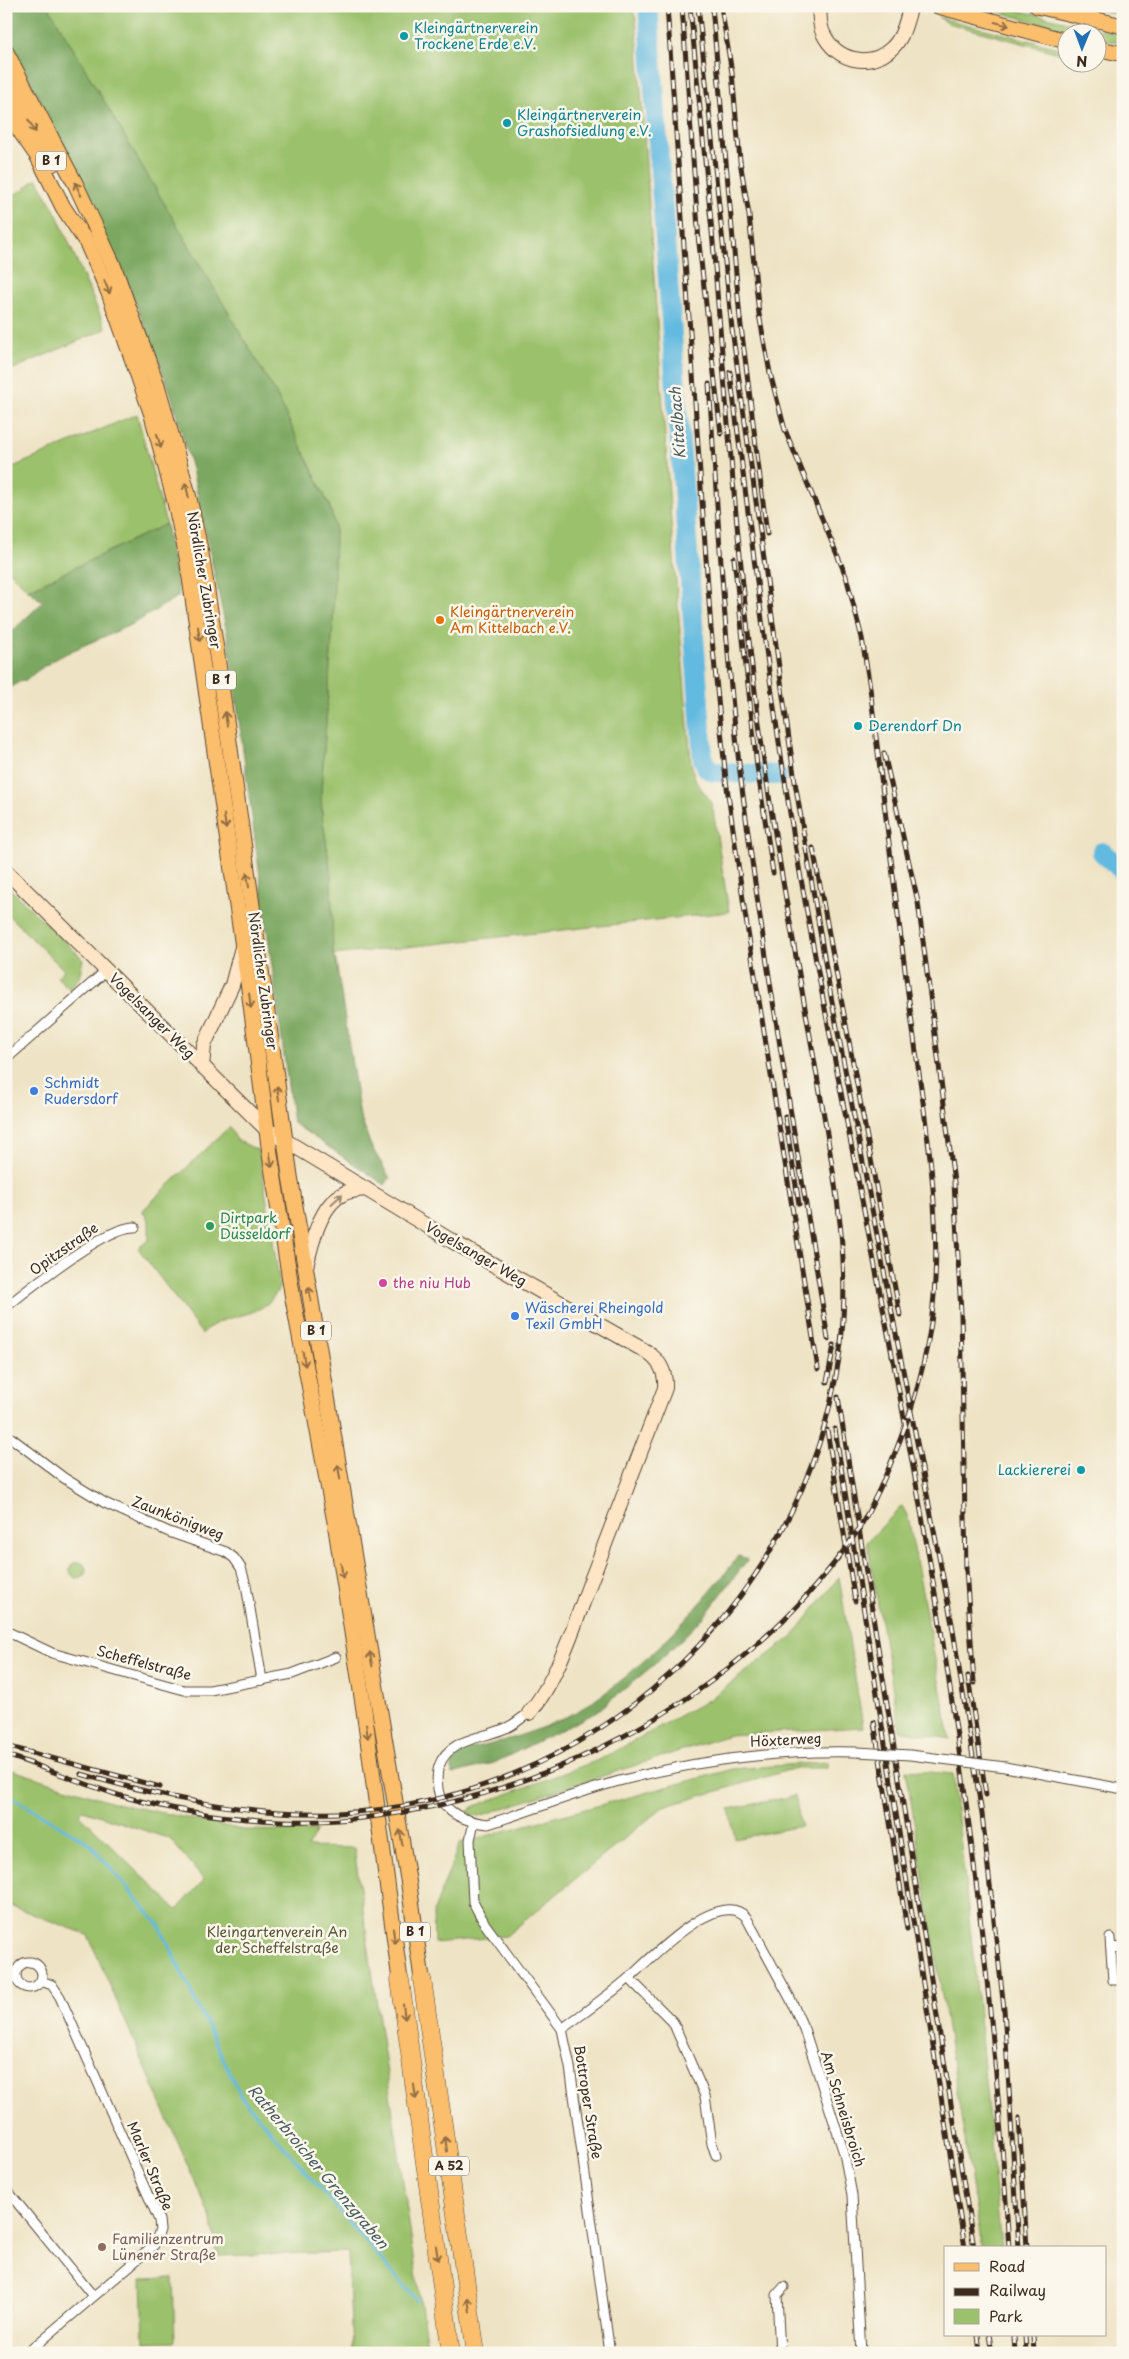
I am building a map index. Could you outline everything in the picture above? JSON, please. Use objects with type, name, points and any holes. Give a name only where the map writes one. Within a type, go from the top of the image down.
[{"type":"highway","name":"A 52","points":[[422,1979],[476,2353]]},
{"type":"highway","name":"A 52","points":[[400,1980],[451,2353]]},
{"type":"main road","points":[[938,6],[1056,38]]},
{"type":"main road","points":[[1037,6],[1123,26]]},
{"type":"main road","points":[[1106,50],[1123,54]]},
{"type":"main road","name":"Nördlicher Zubringer","points":[[6,52],[76,185],[113,265],[147,353],[177,449],[201,553],[211,614],[285,1141]]},
{"type":"main road","name":"B 1","points":[[6,84],[55,169],[87,243]]},
{"type":"main road","name":"Nördlicher Zubringer","points":[[6,112],[38,157],[63,207],[87,243],[109,293],[135,364],[174,498],[187,557],[196,616],[266,1129]]},
{"type":"main road","name":"B 1","points":[[266,1129],[293,1299],[334,1522],[364,1710],[400,1980]]},
{"type":"main road","name":"B 1","points":[[285,1141],[402,1846],[422,1979]]},
{"type":"street","points":[[819,6],[821,31],[830,46],[842,55],[858,60],[880,57],[892,49],[900,38],[909,12]]},
{"type":"street","name":"Vogelsanger Weg","points":[[6,871],[107,970],[202,1068],[266,1129],[646,1352],[656,1359],[663,1370],[666,1378],[665,1388],[572,1632],[535,1706],[507,1728],[469,1739],[452,1747],[442,1756],[437,1772],[438,1792],[448,1808],[459,1816]]},
{"type":"street","points":[[202,1068],[204,1045],[232,985],[242,946]]},
{"type":"street","points":[[6,1059],[107,970]]},
{"type":"street","points":[[179,1044],[190,1045],[199,1042],[207,1036]]},
{"type":"street","points":[[306,1270],[313,1239],[328,1208],[342,1194],[366,1189]]},
{"type":"street","name":"Opitzstraße","points":[[6,1293],[10,1304],[93,1244],[111,1233],[135,1227]]},
{"type":"street","name":"Zaunkönigweg","points":[[6,1434],[64,1478],[105,1503],[169,1532],[226,1552],[234,1558],[241,1568],[246,1585],[262,1680]]},
{"type":"street","name":"Scheffelstraße","points":[[6,1632],[52,1653],[184,1690],[210,1690],[292,1674],[336,1657]]},
{"type":"street","name":"Höxterweg","points":[[459,1816],[474,1822],[488,1824],[617,1781],[689,1764],[766,1753],[857,1752],[910,1755],[1005,1767],[1123,1789]]},
{"type":"street","name":"Bottroper Straße","points":[[474,1822],[470,1846],[475,1906],[485,1924],[562,2029],[570,2066],[610,2353]]},
{"type":"street","name":"Am Schneisbroich","points":[[629,1978],[678,1933],[696,1922],[720,1911],[742,1912],[746,1917],[783,1985],[804,2029],[844,2153],[852,2195],[861,2353]]},
{"type":"street","points":[[1110,1938],[1113,1980],[1123,1980]]},
{"type":"street","points":[[1111,1948],[1123,1947]]},
{"type":"street","points":[[562,2029],[629,1978],[673,2022],[705,2096],[712,2144],[716,2155]]},
{"type":"street","name":"Marler Straße","points":[[27,2353],[154,2245],[160,2230],[158,2220],[60,1997],[52,1985],[41,1980]]},
{"type":"street","points":[[6,2189],[93,2296]]},
{"type":"street","points":[[780,2353],[777,2295],[784,2287]]},
{"type":"green space","points":[[6,6],[48,6],[275,392],[330,507],[335,527],[333,624],[321,792],[322,814],[331,875],[333,955],[336,961],[360,1116],[371,1146],[390,1178],[385,1185],[293,1123],[228,638],[192,469],[170,391],[135,302],[71,160],[6,34]]},
{"type":"green space","points":[[48,6],[631,6],[636,19],[671,522],[691,762],[696,782],[710,800],[713,810],[729,912],[333,955],[331,875],[322,814],[321,792],[333,624],[335,527],[330,507],[275,392]]},
{"type":"green space","points":[[976,6],[1000,6],[1068,22],[1056,22],[1056,27]]},
{"type":"green space","points":[[1079,6],[1102,6],[1123,12],[1123,16]]},
{"type":"green space","points":[[938,17],[1056,47],[1056,52],[948,23]]},
{"type":"green space","points":[[1106,31],[1123,35],[1123,44],[1106,40]]},
{"type":"green space","points":[[37,178],[57,215],[106,329],[6,372],[6,197],[22,191]]},
{"type":"green space","points":[[137,414],[166,524],[28,590],[6,568],[6,470]]},
{"type":"green space","points":[[166,524],[179,596],[138,621],[65,654],[25,681],[22,680],[6,691],[6,637],[43,602],[28,590]]},
{"type":"green space","points":[[6,885],[83,959],[79,978],[69,989],[57,977],[64,970],[6,913]]},
{"type":"green space","name":"Dirtpark Düsseldorf","points":[[229,1127],[237,1140],[259,1151],[280,1286],[272,1298],[263,1306],[221,1321],[211,1326],[202,1334],[138,1248],[149,1240],[149,1221],[143,1212],[144,1209]]},
{"type":"green space","points":[[902,1506],[908,1517],[950,1739],[900,1730],[867,1542]]},
{"type":"green space","points":[[738,1556],[748,1559],[704,1617],[661,1659],[595,1713],[494,1763],[452,1774],[452,1762],[458,1753],[533,1731],[552,1723],[570,1715],[615,1686],[684,1621]]},
{"type":"green space","points":[[78,1562],[86,1570],[78,1578],[70,1570]]},
{"type":"green space","points":[[839,1577],[863,1727],[729,1735],[479,1816],[466,1813],[475,1806],[601,1759],[710,1699],[793,1636]]},
{"type":"green space","points":[[828,1762],[827,1768],[796,1768],[663,1807],[506,1936],[434,1943],[433,1913],[460,1843],[733,1769]]},
{"type":"green space","name":"Kleingartenverein An der Scheffelstraße","points":[[6,1768],[116,1803],[243,1830],[317,1831],[307,1847],[354,1848],[428,2353],[352,2353],[348,2252],[217,2256],[212,2221],[88,1935],[6,1904]],"holes":[[[83,1810],[170,1839],[204,1880],[177,1910],[79,1814]]]},
{"type":"green space","points":[[906,1770],[953,1774],[974,1963],[1001,2246],[982,2246]]},
{"type":"green space","points":[[795,1796],[801,1826],[735,1839],[729,1809]]},
{"type":"green space","points":[[173,2278],[175,2341],[144,2342],[142,2279]]},
{"type":"green space","points":[[175,2345],[175,2353],[114,2353],[114,2347]]},
{"type":"waterway","name":"Kittelbach","points":[[648,6],[703,759],[707,768],[714,772],[777,775]]},
{"type":"waterway","name":"Kittelbach","points":[[1102,852],[1123,871]]},
{"type":"waterway","name":"Ratherbroicher Grenzgraben","points":[[6,1794],[89,1843],[159,1925],[242,2098],[417,2301]]},
{"type":"railway","points":[[667,6],[711,629],[726,780],[745,913],[818,1369]]},
{"type":"railway","points":[[682,6],[699,242]]},
{"type":"railway","points":[[81,1774],[144,1791],[208,1804],[272,1812],[337,1813],[429,1801],[517,1773],[597,1730],[669,1675],[731,1608],[781,1532],[817,1448],[839,1358],[843,1324],[843,1256],[836,1188],[787,905],[759,727],[736,519],[713,242],[690,6]]},
{"type":"railway","points":[[698,6],[732,329],[795,782],[829,986],[952,1624],[982,1814],[1004,2009],[1019,2246]]},
{"type":"railway","points":[[712,6],[740,318],[767,534]]},
{"type":"railway","points":[[6,1755],[118,1795],[178,1809],[260,1820],[361,1818],[443,1804],[523,1781],[601,1748],[675,1706],[743,1656],[803,1599],[854,1536],[880,1488],[897,1447],[918,1387],[931,1323],[935,1286],[936,1248],[932,1173],[862,638],[846,576],[785,430],[770,373],[759,314],[749,215],[740,161],[732,73],[721,6]]},
{"type":"railway","points":[[698,235],[721,434]]},
{"type":"railway","points":[[730,372],[762,623],[800,873],[914,1471],[956,1729],[988,1988],[1009,2246]]},
{"type":"railway","points":[[709,384],[726,632],[741,780],[771,990],[828,1339]]},
{"type":"railway","points":[[734,558],[757,766],[773,873]]},
{"type":"railway","points":[[884,753],[918,902],[954,1182],[961,1313],[966,1569],[974,1683]]},
{"type":"railway","points":[[813,848],[900,1315]]},
{"type":"railway","points":[[785,1117],[799,1204]]},
{"type":"railway","points":[[827,1382],[834,1345]]},
{"type":"railway","points":[[838,1397],[974,2246]]},
{"type":"railway","points":[[835,1429],[965,2246]]},
{"type":"railway","points":[[827,1430],[855,1601]]},
{"type":"railway","points":[[968,1676],[986,1795]]},
{"type":"railway","points":[[874,1722],[907,1929]]},
{"type":"railway","points":[[6,1746],[160,1787]]},
{"type":"railway","points":[[1019,2118],[1027,2246]]},
{"type":"railway","points":[[978,2336],[980,2353]]},
{"type":"railway","points":[[989,2336],[992,2353]]},
{"type":"railway","points":[[1014,2336],[1015,2353]]},
{"type":"railway","points":[[1025,2336],[1026,2353]]},
{"type":"railway","points":[[1033,2336],[1034,2353]]},
{"type":"place","name":"Kleingärtnerverein Trockene Erde e.V.","points":[[404,36]]},
{"type":"place","name":"Kleingärtnerverein Grashofsiedlung e.V.","points":[[507,123]]},
{"type":"place","name":"Kleingärtnerverein Am Kittelbach e.V.","points":[[440,620]]},
{"type":"place","name":"Derendorf Dn","points":[[858,726]]},
{"type":"place","name":"Schmidt Rudersdorf","points":[[34,1091]]},
{"type":"place","name":"Dirtpark Düsseldorf","points":[[210,1226]]},
{"type":"place","name":"the niu Hub","points":[[383,1283]]},
{"type":"place","name":"Wäscherei Rheingold Texil GmbH","points":[[515,1316]]},
{"type":"place","name":"Lackiererei","points":[[1081,1470]]},
{"type":"place","name":"Familienzentrum Lünener Straße","points":[[102,2247]]}]
